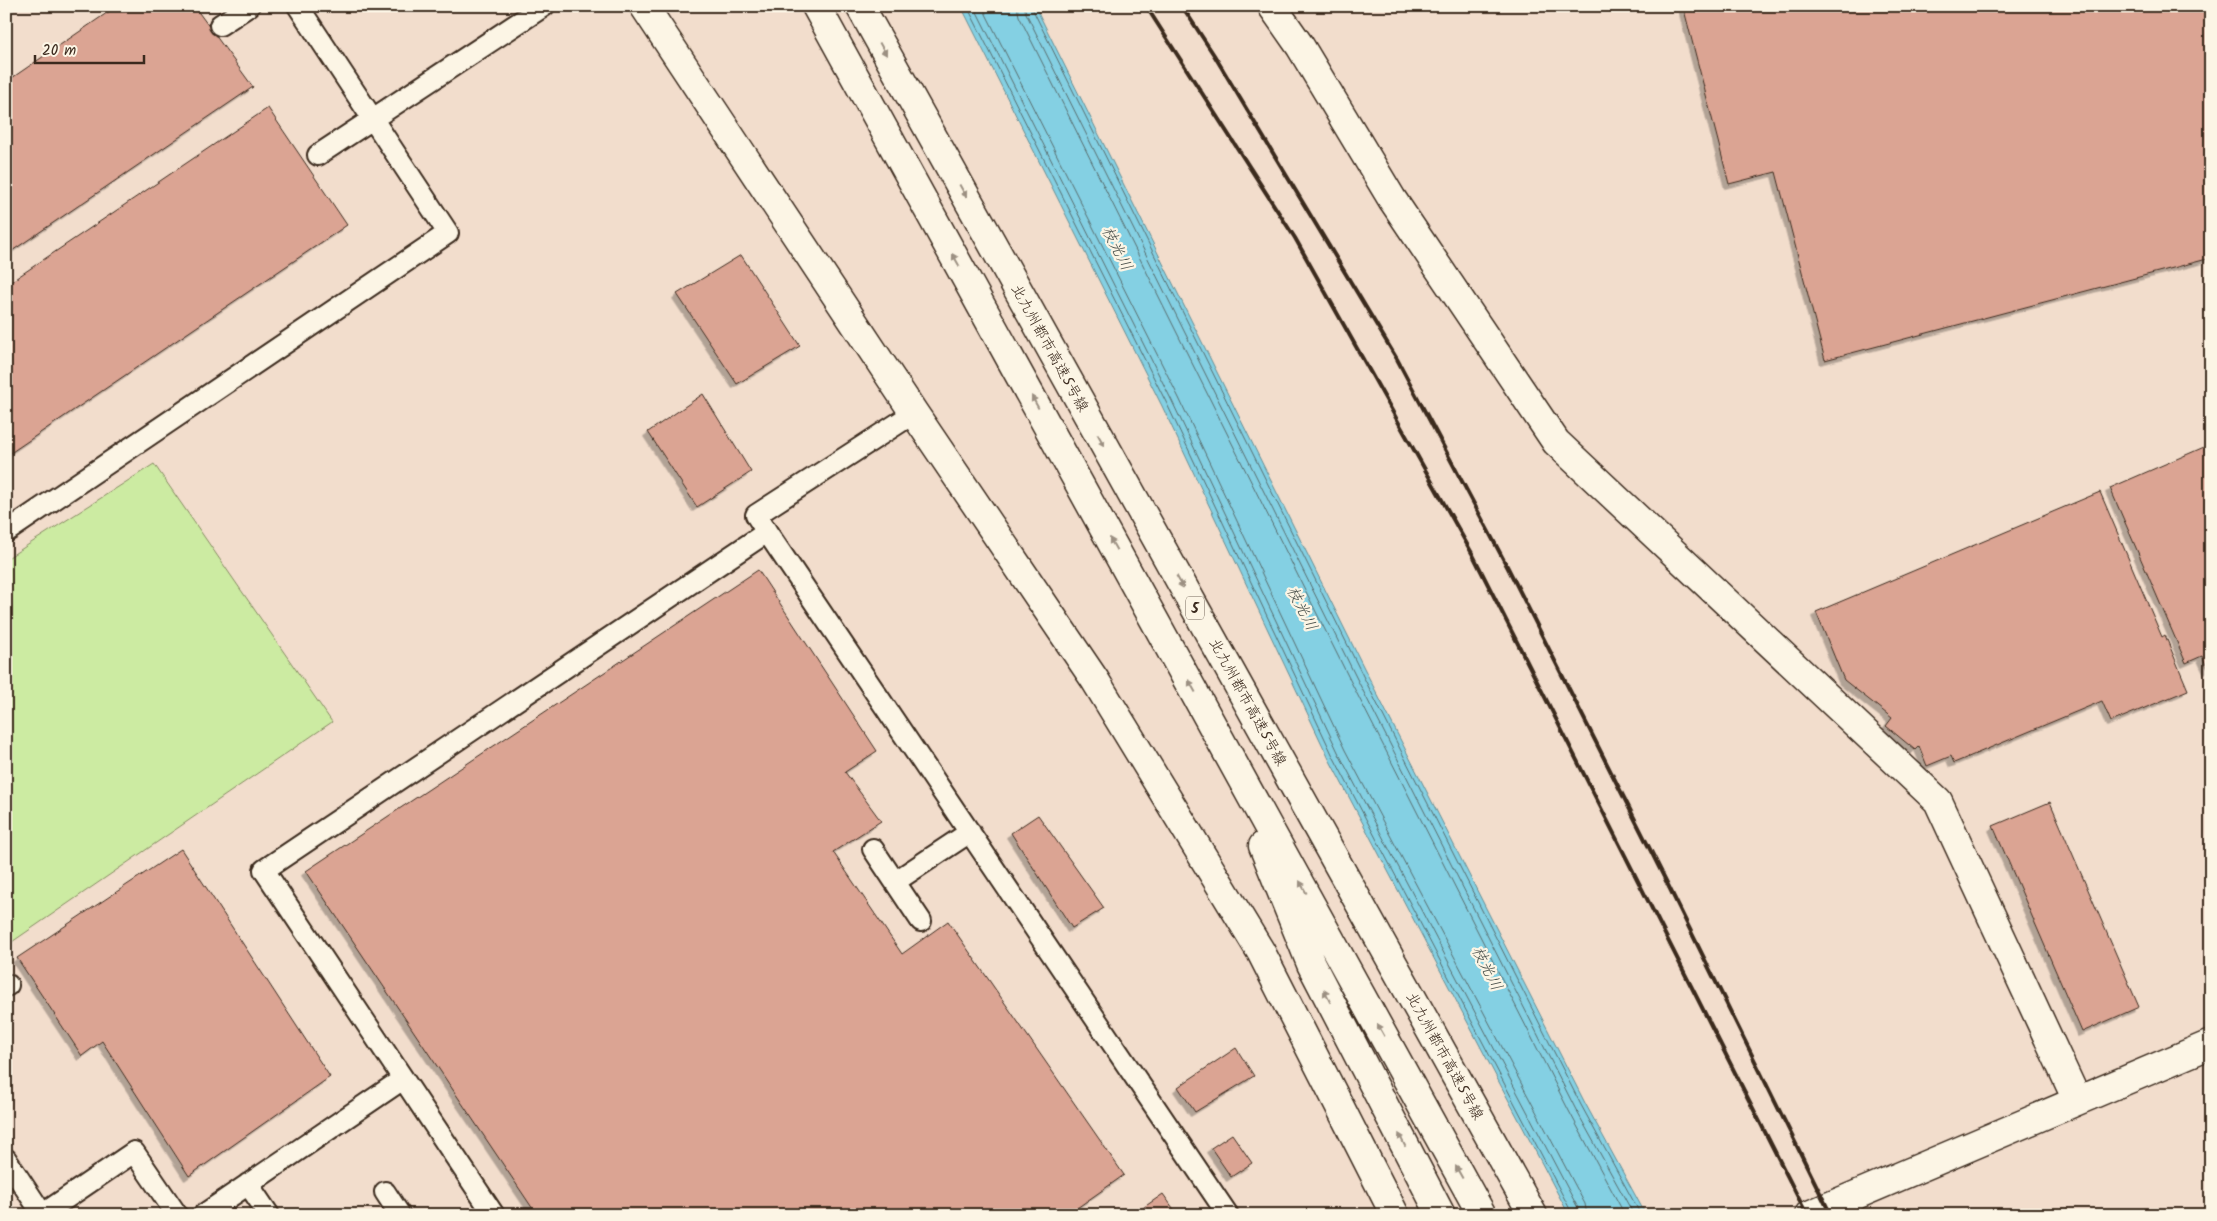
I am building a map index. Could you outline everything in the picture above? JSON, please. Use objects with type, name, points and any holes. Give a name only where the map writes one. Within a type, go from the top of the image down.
[{"type":"main road","points":[[644,6],[914,413],[1095,680],[1262,952],[1395,1215]]},
{"type":"main road","points":[[816,6],[1216,729],[1482,1215]]},
{"type":"main road","name":"北九州都市高速5号線","points":[[860,6],[1532,1213]]},
{"type":"main road","points":[[1272,6],[1300,46],[1392,199],[1556,442],[1938,801],[2078,1100]]},
{"type":"main road","points":[[1216,729],[1311,964],[1441,1215]]},
{"type":"main road","points":[[1809,1215],[2211,1044]]},
{"type":"lane","points":[[220,25],[249,6]]},
{"type":"lane","points":[[6,532],[448,233],[298,6]]},
{"type":"lane","points":[[318,155],[544,6]]},
{"type":"lane","points":[[914,413],[756,515],[1228,1215]]},
{"type":"lane","points":[[494,1215],[264,870],[767,532]]},
{"type":"lane","points":[[896,881],[970,832]]},
{"type":"lane","points":[[874,848],[921,921]]},
{"type":"lane","points":[[203,1215],[403,1079]]},
{"type":"lane","points":[[6,1159],[43,1215],[134,1152],[177,1215]]},
{"type":"lane","points":[[248,1184],[269,1215]]},
{"type":"lane","points":[[385,1192],[400,1215]]},
{"type":"green space","points":[[154,464],[332,722],[6,946],[6,559]]},
{"type":"water","name":"枝光川","points":[[961,6],[1035,6],[1367,674],[1585,1103],[1646,1215],[1569,1215],[1329,759],[1162,406]]},
{"type":"building","points":[[117,6],[194,6],[253,87],[6,255],[6,82]]},
{"type":"building","points":[[1683,6],[2211,6],[2211,258],[1825,360],[1776,172],[1729,184]]},
{"type":"building","points":[[268,108],[347,225],[6,456],[6,285]]},
{"type":"building","points":[[741,255],[800,346],[737,384],[677,294]]},
{"type":"building","points":[[703,394],[751,472],[697,507],[648,432]]},
{"type":"building","points":[[2211,444],[2211,668],[2208,669],[2202,656],[2186,663],[2110,488]]},
{"type":"building","points":[[2100,492],[2162,637],[2165,635],[2188,690],[2111,722],[2102,701],[1954,763],[1951,756],[1927,766],[1919,746],[1915,750],[1886,726],[1892,718],[1844,680],[1816,612]]},
{"type":"building","points":[[758,570],[877,751],[845,772],[881,821],[833,852],[902,954],[948,921],[1124,1175],[1077,1208],[1082,1215],[537,1215],[306,871]]},
{"type":"building","points":[[2050,802],[2139,1007],[2082,1032],[1993,826]]},
{"type":"building","points":[[1038,815],[1104,908],[1072,928],[1011,833]]},
{"type":"building","points":[[181,849],[330,1077],[189,1176],[102,1041],[82,1056],[17,958]]},
{"type":"building","points":[[1236,1048],[1254,1076],[1195,1112],[1178,1087]]},
{"type":"building","points":[[1232,1134],[1252,1163],[1231,1177],[1211,1148]]},
{"type":"building","points":[[1163,1194],[1178,1215],[1139,1215],[1137,1212]]},
{"type":"railway","points":[[1146,6],[1295,238],[1473,555],[1807,1215]]},
{"type":"railway","points":[[1182,6],[1214,55],[1397,359],[1508,568],[1665,879],[1831,1215]]}]
